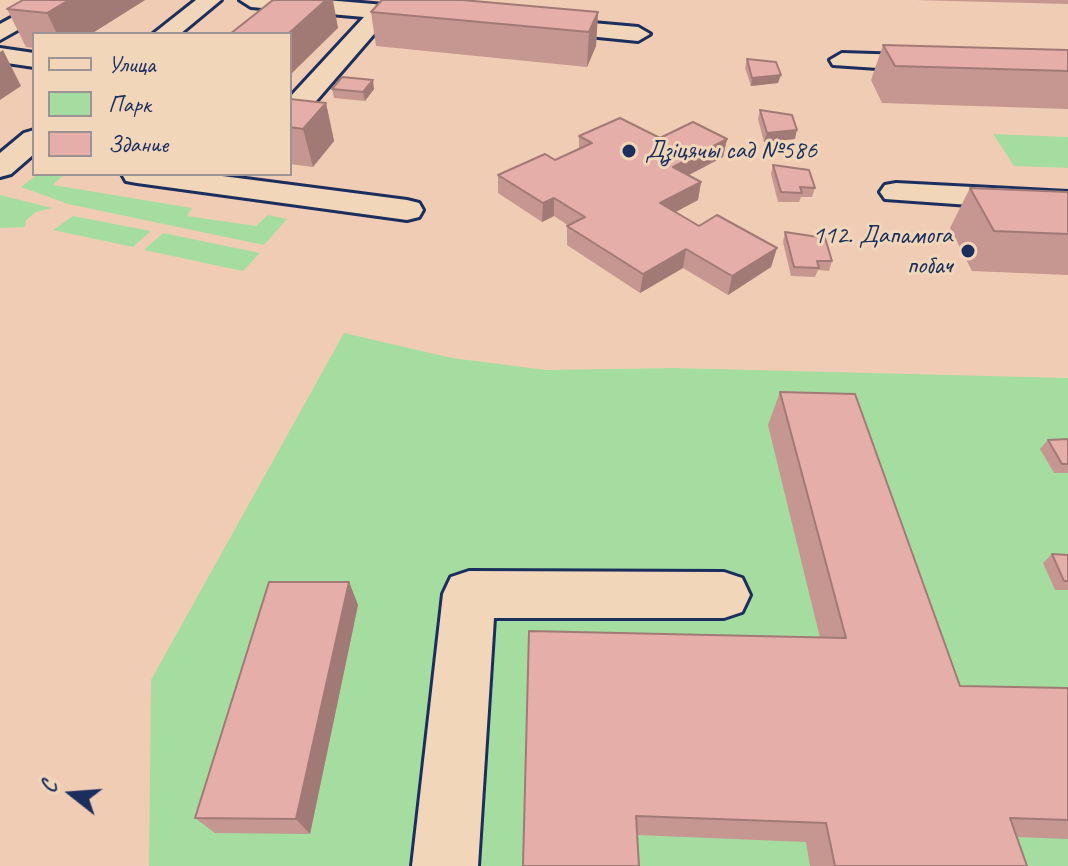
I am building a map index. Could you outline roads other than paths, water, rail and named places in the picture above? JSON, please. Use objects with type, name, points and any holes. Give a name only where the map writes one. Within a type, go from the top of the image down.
[{"type":"street","points":[[0,33],[60,0]]},
{"type":"street","points":[[168,32],[210,0]]},
{"type":"street","points":[[251,0],[457,18]]},
{"type":"street","points":[[256,26],[285,3]]},
{"type":"street","points":[[294,109],[381,12]]},
{"type":"street","points":[[517,24],[638,34]]},
{"type":"street","points":[[0,55],[32,60]]},
{"type":"street","points":[[842,60],[963,65]]},
{"type":"street","points":[[0,77],[32,82]]},
{"type":"street","points":[[152,176],[407,210]]},
{"type":"street","points":[[896,192],[1068,202]]},
{"type":"street","points":[[445,866],[469,594],[724,595]]},
{"type":"place","name":"Дзіцячы сад №586","points":[[629,151]]},
{"type":"place","name":"112. Дапамога побач","points":[[968,251]]}]
